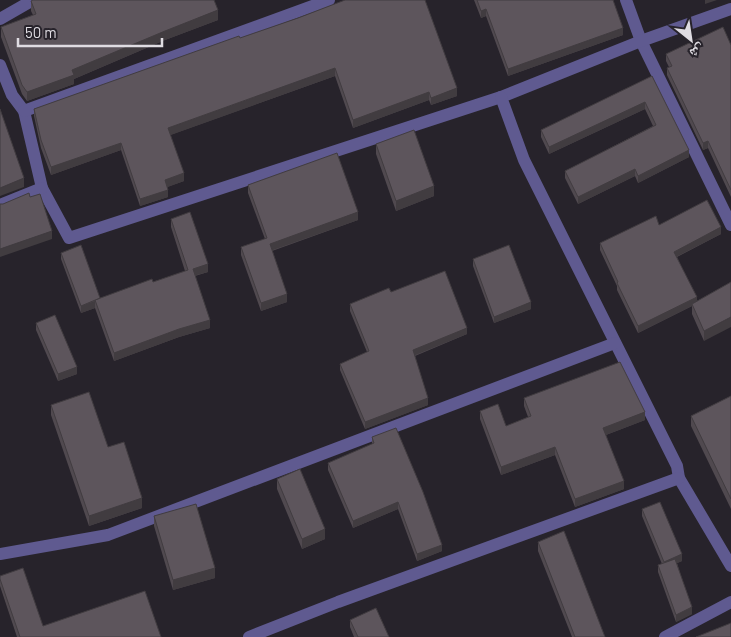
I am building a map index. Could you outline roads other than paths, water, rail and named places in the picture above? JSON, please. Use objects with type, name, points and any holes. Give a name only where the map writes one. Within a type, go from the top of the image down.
[{"type":"street","points":[[0,18],[33,0]]},
{"type":"street","points":[[24,111],[330,0]]},
{"type":"street","points":[[626,0],[641,41],[731,225]]},
{"type":"street","points":[[0,65],[12,95],[24,111],[42,188],[69,238],[501,97],[641,41],[731,9]]},
{"type":"street","points":[[501,97],[524,160],[677,466],[679,478],[731,566]]},
{"type":"street","points":[[0,205],[42,188]]},
{"type":"street","points":[[0,554],[108,536],[616,343]]},
{"type":"street","points":[[249,637],[338,602],[679,478]]},
{"type":"street","points":[[665,637],[731,602]]}]
